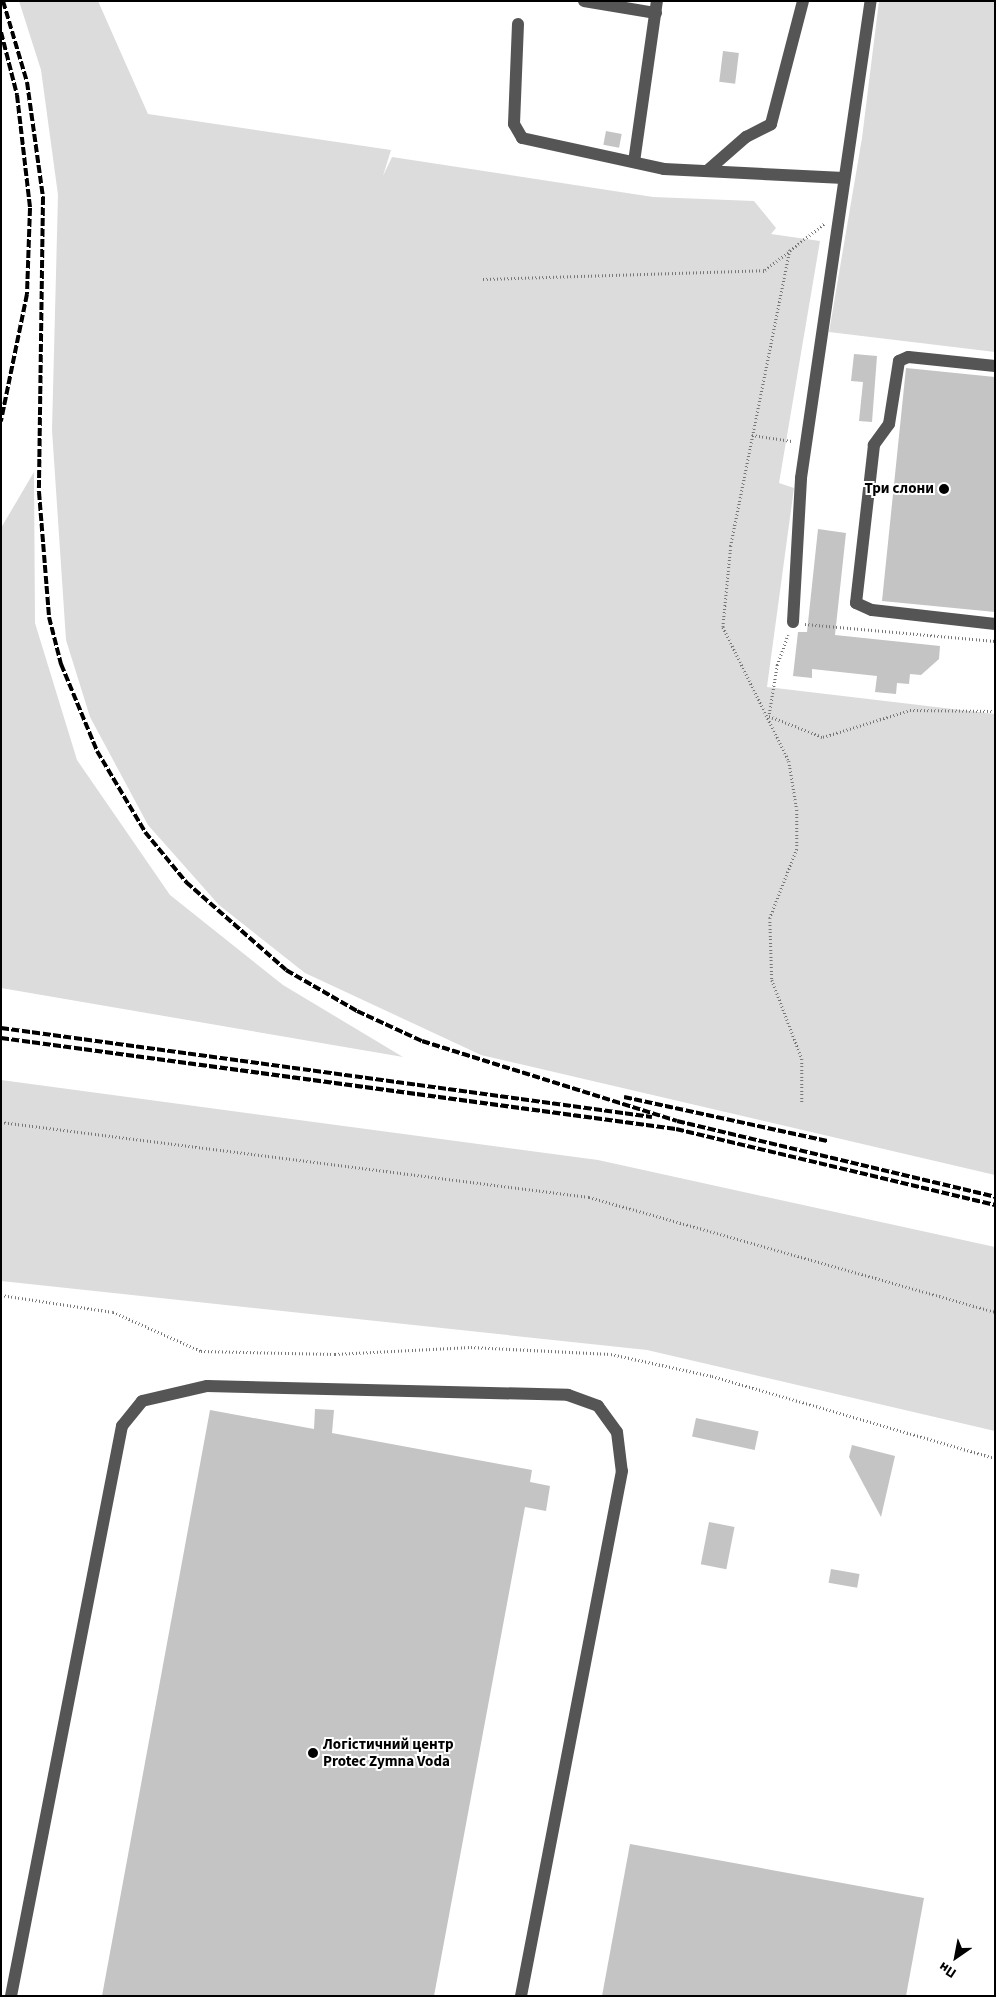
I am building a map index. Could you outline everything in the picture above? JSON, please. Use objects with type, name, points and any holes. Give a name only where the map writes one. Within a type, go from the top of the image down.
[{"type":"street","points":[[584,1],[656,7],[634,162]]},
{"type":"street","points":[[707,170],[746,138],[771,124],[803,1]]},
{"type":"street","points":[[792,622],[806,443],[871,1]]},
{"type":"street","points":[[518,24],[514,124],[522,138],[664,169],[844,178]]},
{"type":"street","points":[[995,366],[908,357],[899,361],[889,424],[874,445],[856,604],[872,610],[995,624]]},
{"type":"street","points":[[11,1996],[122,1426],[142,1401],[207,1386],[568,1395],[598,1406],[617,1432],[622,1471],[521,1996]]},
{"type":"path","points":[[483,280],[765,270],[839,212]]},
{"type":"path","points":[[790,250],[731,546],[723,627],[769,716],[789,761],[797,810],[797,849],[770,918],[772,980],[802,1059],[802,1102]]},
{"type":"path","points":[[752,435],[806,443]]},
{"type":"path","points":[[769,716],[777,665],[792,622],[995,641]]},
{"type":"path","points":[[769,716],[823,737],[910,710],[995,711]]},
{"type":"path","points":[[1,1122],[589,1197],[995,1312]]},
{"type":"path","points":[[1,1295],[113,1312],[201,1351],[335,1354],[471,1347],[610,1354],[712,1376],[995,1458]]},
{"type":"shaded area","points":[[19,1],[98,1],[148,114],[391,150],[383,176],[392,157],[653,197],[754,201],[776,228],[771,234],[820,241],[779,483],[794,488],[767,687],[995,714],[995,1175],[481,1055],[305,973],[219,905],[148,825],[90,717],[66,640],[52,430],[58,195],[41,70]]},
{"type":"shaded area","points":[[879,1],[995,1],[995,352],[829,332],[862,138]]},
{"type":"shaded area","points":[[34,472],[35,623],[77,760],[170,895],[283,985],[403,1057],[1,988],[1,528]]},
{"type":"shaded area","points":[[1,1080],[598,1160],[995,1247],[995,1431],[647,1350],[1,1281]]},
{"type":"building","points":[[723,51],[739,53],[735,84],[719,82]]},
{"type":"building","points":[[606,131],[622,134],[619,148],[603,145]]},
{"type":"building","points":[[854,354],[877,356],[872,422],[859,421],[863,382],[851,381]]},
{"type":"building","name":"Три слони","points":[[906,368],[995,377],[995,612],[882,601]]},
{"type":"building","points":[[818,529],[846,533],[835,635],[940,646],[939,659],[921,675],[910,674],[909,684],[897,683],[896,694],[875,692],[877,676],[812,669],[812,678],[793,676],[798,632],[807,632]]},
{"type":"building","name":"Логістичний центр Protec Zymna Voda","points":[[315,1409],[334,1410],[332,1433],[532,1470],[530,1482],[550,1486],[546,1511],[525,1507],[434,1996],[102,1996],[210,1410],[314,1429]]},
{"type":"building","points":[[696,1418],[759,1431],[755,1450],[692,1437]]},
{"type":"building","points":[[852,1445],[895,1456],[881,1517],[849,1457]]},
{"type":"building","points":[[709,1522],[735,1527],[726,1569],[701,1564]]},
{"type":"building","points":[[831,1569],[860,1574],[857,1588],[829,1583]]},
{"type":"building","points":[[630,1844],[924,1898],[906,1996],[602,1996]]},
{"type":"railway","points":[[3,1],[27,82],[43,197],[39,492],[49,617],[61,664],[97,751],[145,832],[186,882],[286,970],[357,1011],[422,1041],[677,1121],[995,1197]]},
{"type":"railway","points":[[1,32],[17,95],[30,208],[27,294],[1,421]]},
{"type":"railway","points":[[1,1028],[652,1117]]},
{"type":"railway","points":[[1,1038],[676,1129],[995,1205]]},
{"type":"railway","points":[[624,1097],[827,1141]]},
{"type":"place","name":"Три слони","points":[[944,489]]},
{"type":"place","name":"Логістичний центр Protec Zymna Voda","points":[[313,1753]]}]
